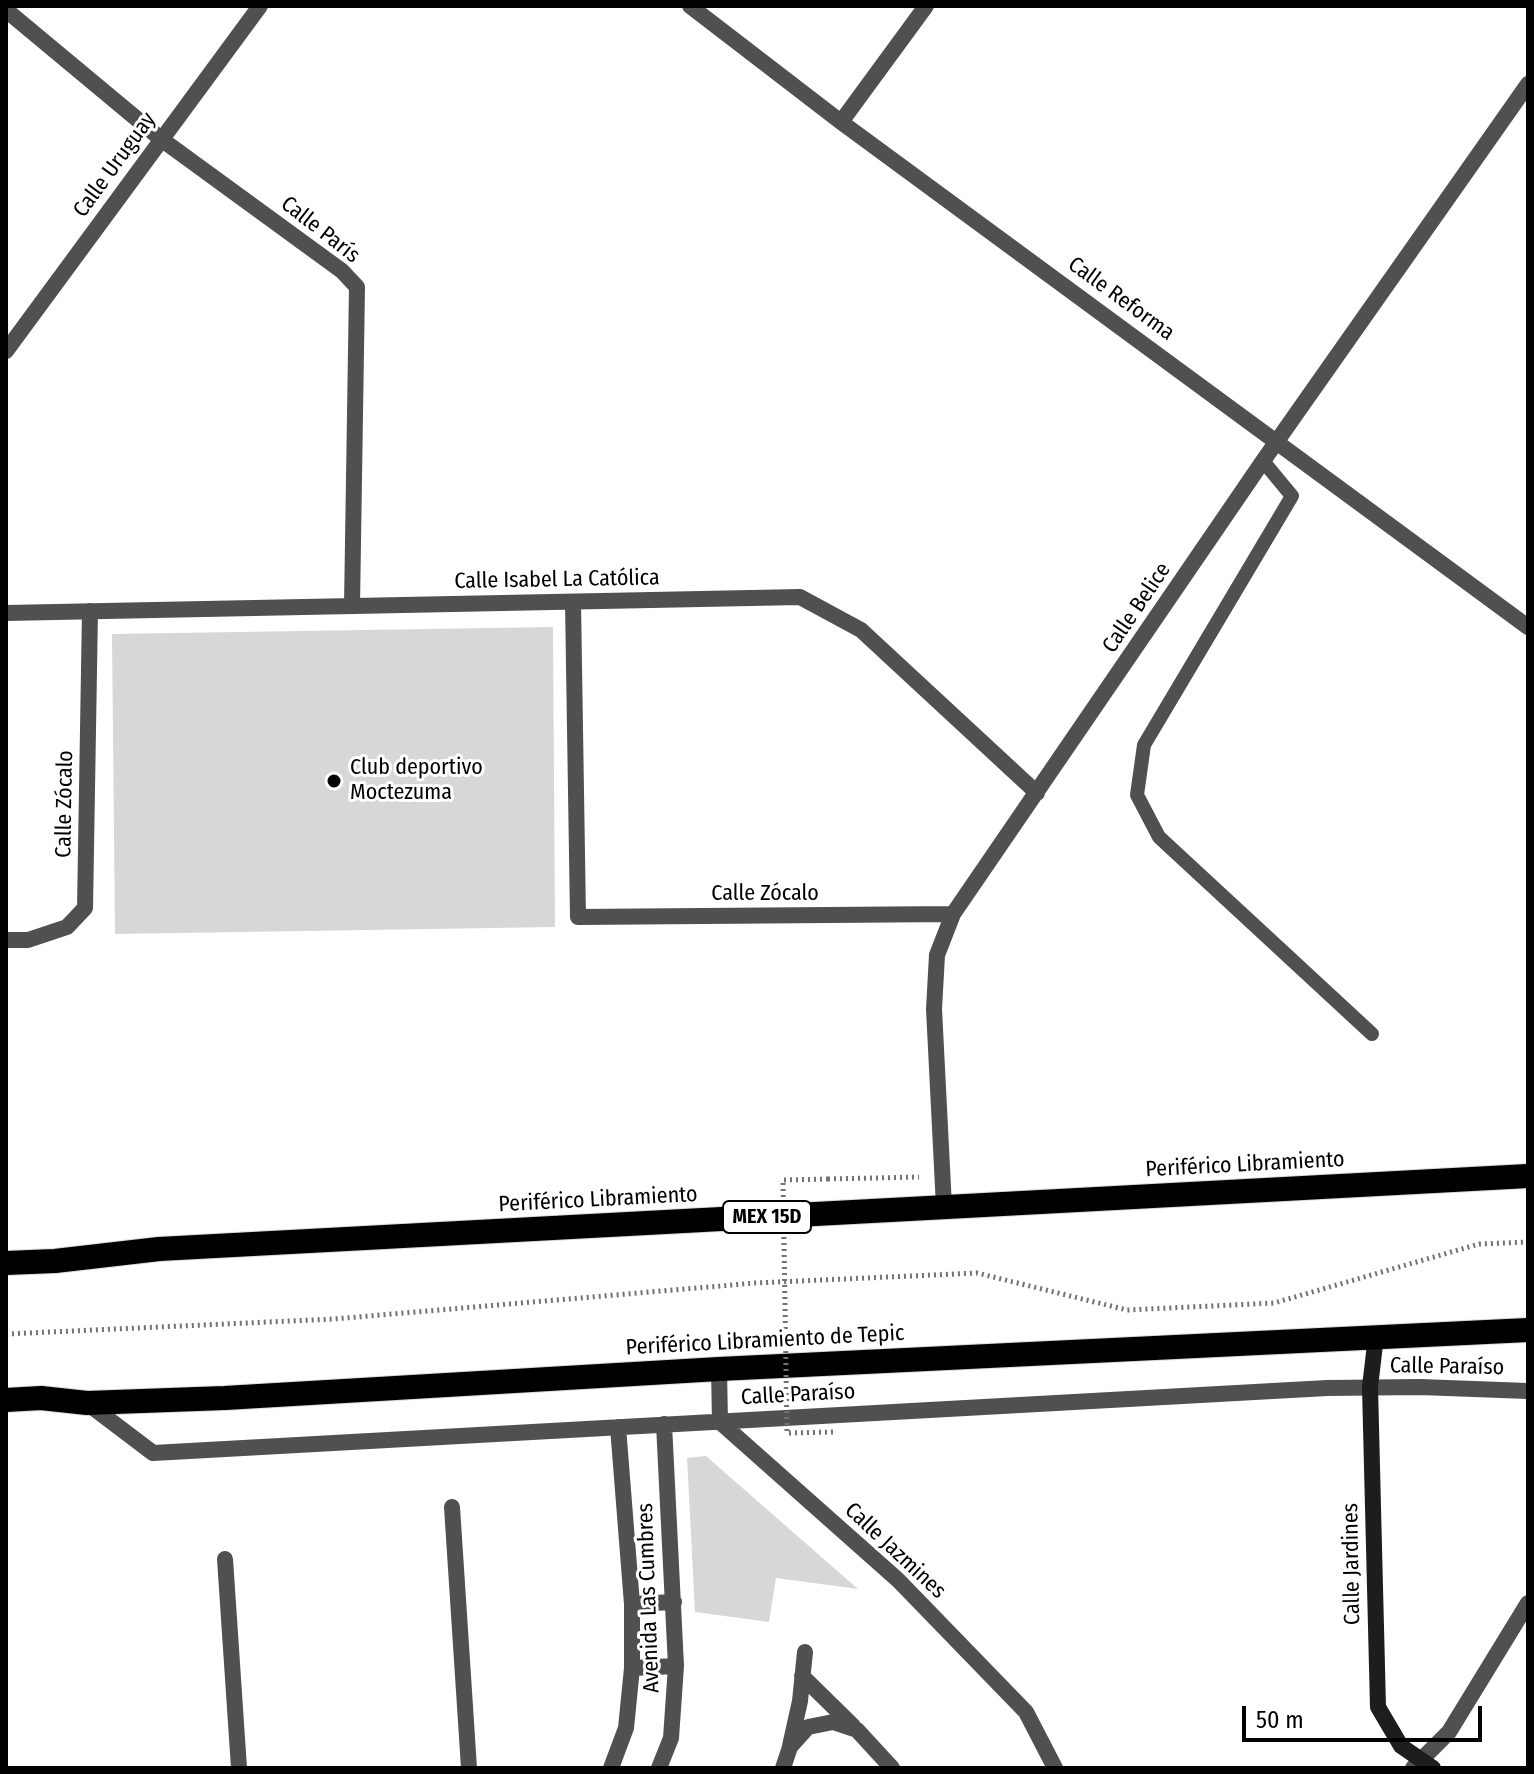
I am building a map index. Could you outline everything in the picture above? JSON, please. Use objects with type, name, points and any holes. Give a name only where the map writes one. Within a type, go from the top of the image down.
[{"type":"highway","name":"Periférico Libramiento","points":[[6,1263],[175,1248],[1528,1176]]},
{"type":"highway","points":[[6,1273],[55,1261]]},
{"type":"highway","name":"Periférico Libramiento de Tepic","points":[[6,1400],[41,1398],[87,1403],[225,1398],[719,1369],[1528,1330]]},
{"type":"highway","points":[[6,1393],[41,1398]]},
{"type":"main road","name":"Calle Jardines","points":[[1376,1336],[1370,1387],[1378,1707],[1401,1746],[1422,1765]]},
{"type":"street","name":"Calle Uruguay","points":[[6,351],[260,6]]},
{"type":"street","name":"Calle Reforma","points":[[690,6],[841,122],[1528,627]]},
{"type":"street","points":[[841,122],[926,6]]},
{"type":"street","name":"Calle París","points":[[6,10],[161,139],[342,271],[357,287],[352,606]]},
{"type":"street","name":"Calle Belice","points":[[944,1207],[934,1009],[937,955],[953,914],[1277,440],[1528,84]]},
{"type":"street","name":"Calle Isabel La Católica","points":[[6,613],[800,597],[861,630],[1037,793]]},
{"type":"street","name":"Calle Zócalo","points":[[573,602],[578,917],[953,914]]},
{"type":"street","name":"Calle Zócalo","points":[[6,940],[28,940],[67,927],[85,908],[90,611]]},
{"type":"street","points":[[719,1369],[720,1422]]},
{"type":"street","name":"Calle Paraíso","points":[[87,1403],[153,1453],[1370,1387],[1528,1391]]},
{"type":"street","name":"Calle Jazmines","points":[[720,1422],[920,1602],[1026,1712],[1055,1768]]},
{"type":"street","name":"Avenida Las Cumbres","points":[[659,1768],[671,1738],[676,1666],[664,1424]]},
{"type":"street","name":"Avenida Las Cumbres","points":[[611,1768],[626,1728],[632,1668],[632,1604],[618,1427]]},
{"type":"street","points":[[452,1507],[469,1768]]},
{"type":"street","points":[[225,1559],[239,1768]]},
{"type":"street","points":[[632,1604],[674,1602]]},
{"type":"street","points":[[1422,1765],[1449,1732],[1528,1603]]},
{"type":"street","points":[[783,1768],[790,1747],[805,1652]]},
{"type":"street","points":[[632,1668],[676,1666]]},
{"type":"street","points":[[802,1676],[892,1768]]},
{"type":"street","points":[[790,1747],[808,1727],[833,1722],[857,1730]]},
{"type":"lane","points":[[1263,461],[1292,496],[1144,745],[1137,795],[1159,837],[1372,1034]]},
{"type":"path","points":[[836,1432],[787,1433],[783,1180],[942,1176]]},
{"type":"path","points":[[6,1334],[334,1319],[755,1283],[977,1273],[1127,1310],[1274,1303],[1479,1244],[1528,1242]]},
{"type":"shaded area","name":"Club deportivo Moctezuma","points":[[553,627],[555,927],[115,934],[112,634]]},
{"type":"shaded area","points":[[706,1456],[858,1589],[776,1578],[769,1622],[695,1612],[687,1458]]},
{"type":"place","name":"Club deportivo Moctezuma","points":[[334,781]]}]
